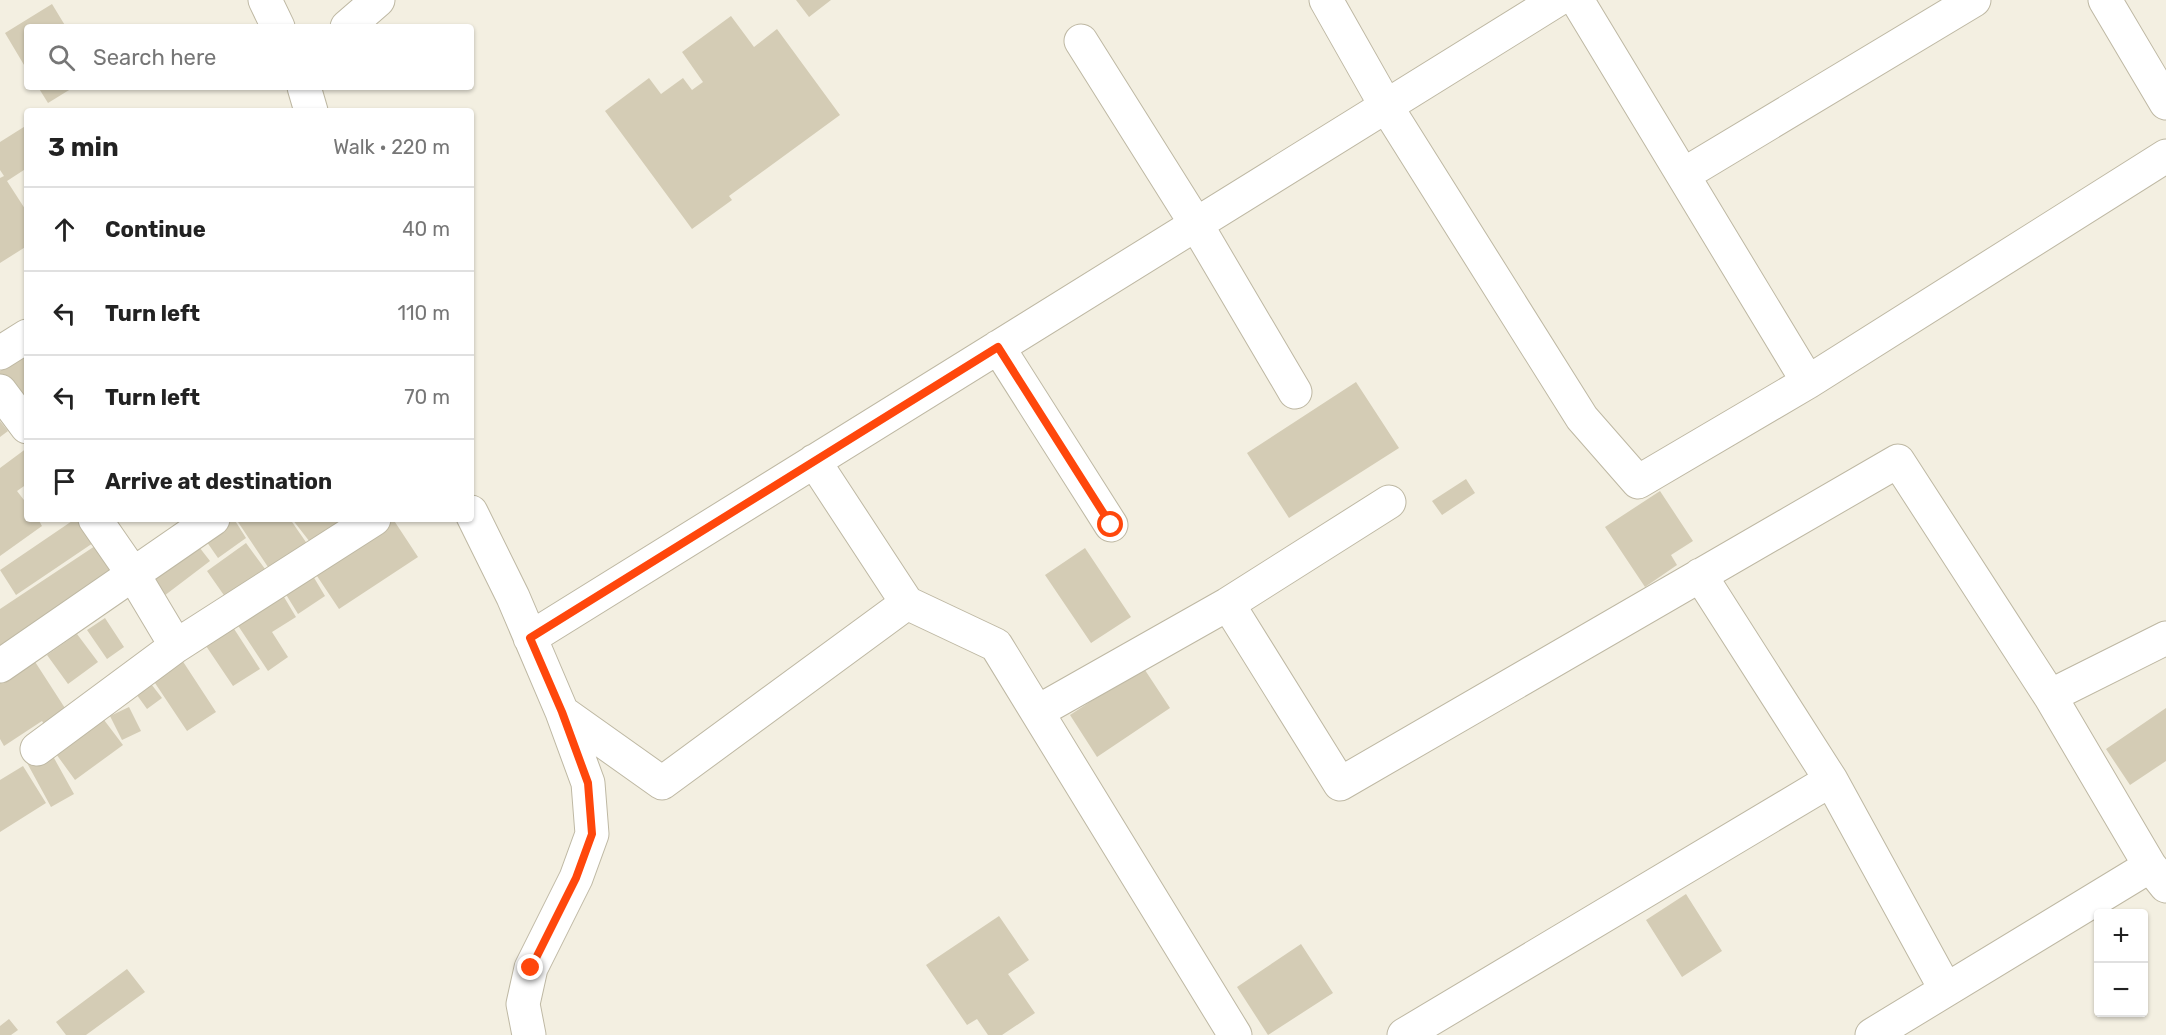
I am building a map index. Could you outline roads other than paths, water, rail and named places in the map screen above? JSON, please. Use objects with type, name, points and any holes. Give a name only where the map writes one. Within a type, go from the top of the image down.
[{"type":"street","points":[[266,0],[277,24]]},
{"type":"street","points":[[350,24],[378,0]]},
{"type":"street","points":[[1326,0],[1386,106],[1582,418],[1638,482],[1808,382],[2166,156]]},
{"type":"street","points":[[530,638],[1557,0]]},
{"type":"street","points":[[1577,0],[1808,382]]},
{"type":"street","points":[[1683,175],[1974,0]]},
{"type":"street","points":[[2105,0],[2166,103]]},
{"type":"street","points":[[1081,40],[1196,224],[1295,392]]},
{"type":"street","points":[[305,90],[309,108]]},
{"type":"street","points":[[0,353],[24,338]]},
{"type":"street","points":[[998,347],[1111,525]]},
{"type":"street","points":[[0,391],[24,423]]},
{"type":"street","points":[[814,460],[907,603],[996,645],[1235,1035]]},
{"type":"street","points":[[1228,604],[1340,784],[1898,461],[2050,696],[2158,876],[1946,990],[1872,1035]]},
{"type":"street","points":[[1037,711],[1228,604],[1389,502]]},
{"type":"street","points":[[474,518],[513,597],[562,712],[588,783],[592,834],[576,878],[531,968],[523,1004],[529,1035]]},
{"type":"street","points":[[97,522],[133,574],[176,646]]},
{"type":"street","points":[[0,666],[209,522]]},
{"type":"street","points":[[37,749],[176,646],[369,522]]},
{"type":"street","points":[[1700,575],[1831,780],[1946,990]]},
{"type":"street","points":[[562,712],[662,783],[907,603]]},
{"type":"street","points":[[2050,696],[2166,638]]},
{"type":"street","points":[[1404,1035],[1831,780]]}]
